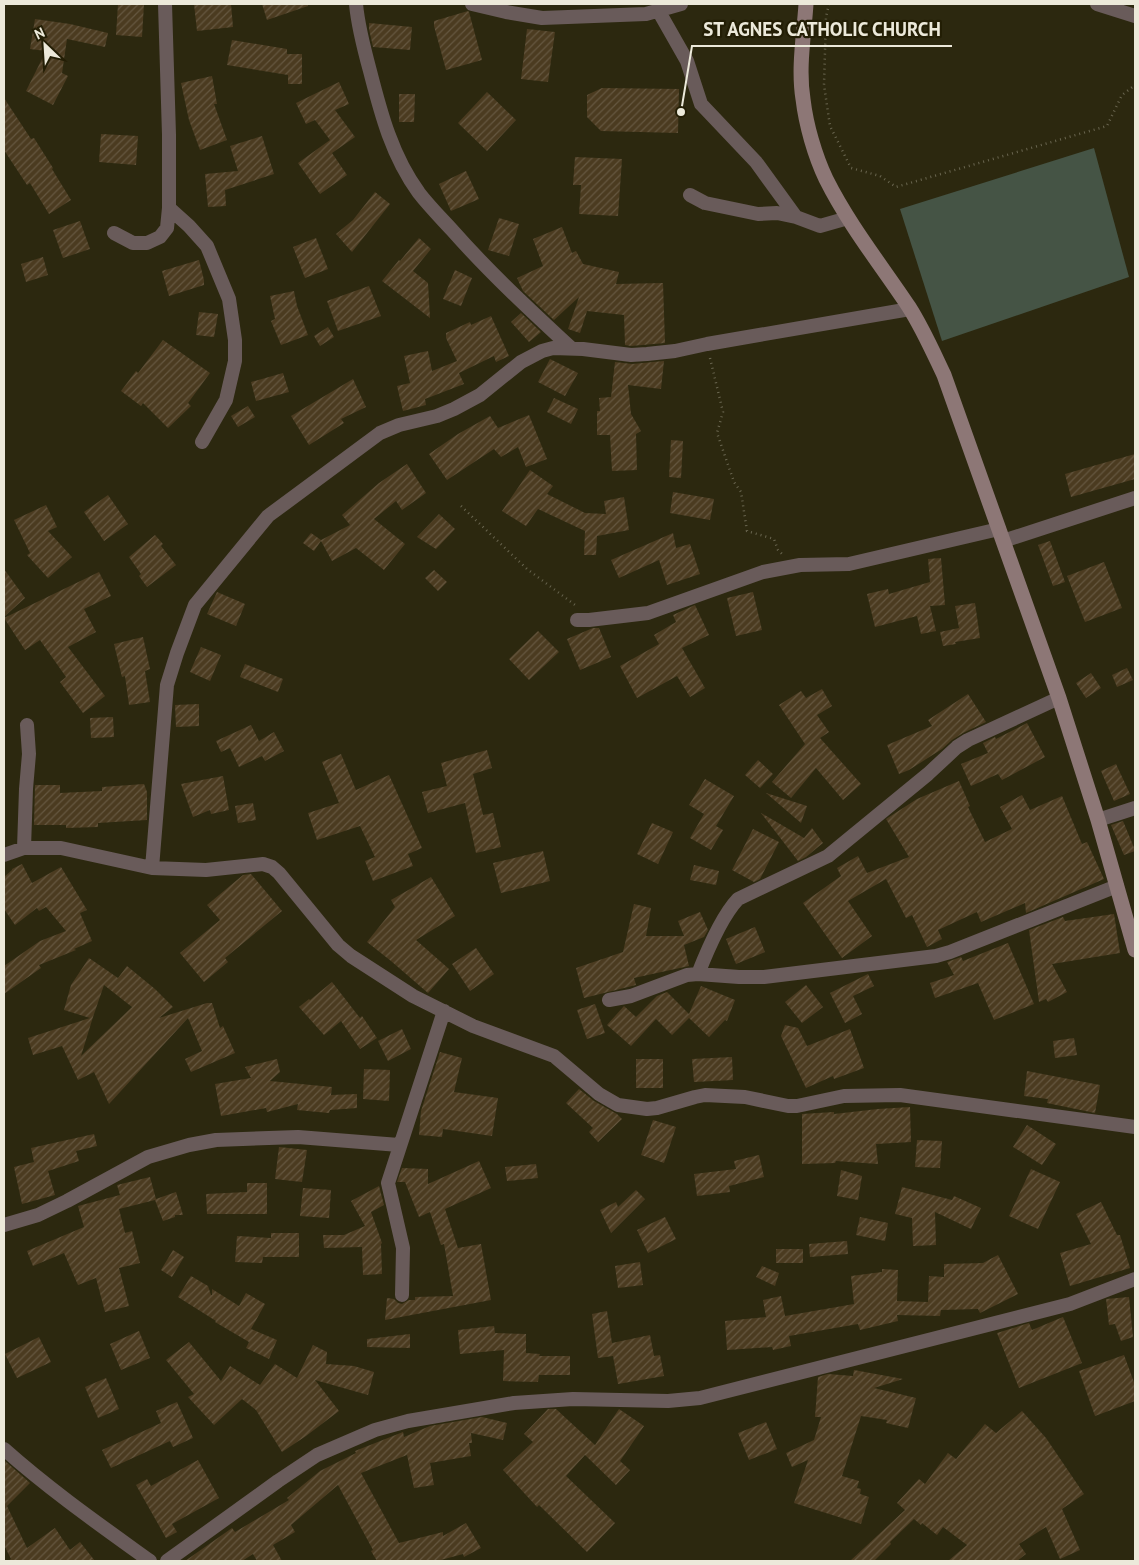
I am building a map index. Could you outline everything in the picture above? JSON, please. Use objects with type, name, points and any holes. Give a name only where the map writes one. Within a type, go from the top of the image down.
[{"type":"main road","points":[[806,4],[801,70],[803,99],[814,146],[825,178],[848,218],[910,309],[928,340],[944,375],[1059,698],[1098,820],[1135,950]]},
{"type":"street","points":[[114,233],[133,243],[147,243],[160,237],[168,228],[169,135],[165,4]]},
{"type":"street","points":[[356,4],[366,55],[382,117],[389,138],[408,176],[420,194],[478,259],[570,348]]},
{"type":"street","points":[[472,4],[542,18],[646,14],[680,4]]},
{"type":"street","points":[[1097,4],[1135,16]]},
{"type":"street","points":[[658,10],[687,61],[701,104],[756,162],[796,217]]},
{"type":"street","points":[[690,195],[705,203],[758,214],[776,213],[796,217],[820,226],[848,218]]},
{"type":"street","points":[[169,208],[207,246],[229,299],[234,332],[235,361],[226,400],[202,442]]},
{"type":"street","points":[[152,868],[167,685],[195,605],[268,516],[380,433],[398,425],[437,416],[454,409],[480,395],[521,362],[542,351],[554,348],[631,355],[675,351],[910,309]]},
{"type":"street","points":[[577,620],[648,613],[764,572],[794,566],[849,564],[1001,535],[1135,498]]},
{"type":"street","points":[[698,974],[708,947],[732,905],[738,899],[828,856],[928,774],[957,747],[968,740],[1059,698]]},
{"type":"street","points":[[24,848],[29,754],[27,725]]},
{"type":"street","points":[[1098,820],[1135,808]]},
{"type":"street","points":[[4,855],[24,848],[61,848],[152,868],[206,870],[262,864],[272,867],[279,872],[338,945],[351,956],[413,996],[479,1029],[554,1056],[599,1094],[618,1105],[647,1109],[657,1108],[706,1095],[745,1097],[788,1106],[797,1106],[844,1096],[900,1095],[1135,1127]]},
{"type":"street","points":[[609,1000],[631,996],[678,978],[698,974],[764,977],[936,956],[1117,886]]},
{"type":"street","points":[[402,1295],[403,1248],[388,1183],[444,1011]]},
{"type":"street","points":[[4,1226],[38,1215],[148,1157],[189,1145],[216,1140],[298,1137],[400,1145]]},
{"type":"street","points":[[167,1561],[278,1481],[317,1456],[375,1430],[408,1421],[514,1403],[573,1399],[668,1400],[700,1398],[1070,1304],[1135,1279]]},
{"type":"street","points":[[6,1455],[75,1508],[150,1561]]},
{"type":"path","points":[[829,4],[826,17],[824,84],[830,126],[850,168],[880,176],[896,187],[1107,126],[1122,95],[1135,85]]},
{"type":"path","points":[[707,344],[723,412],[717,433],[734,482],[741,492],[747,531],[774,539],[778,550],[794,566]]},
{"type":"path","points":[[461,506],[527,568],[596,619]]},
{"type":"green space","points":[[1094,148],[1129,277],[942,341],[900,209]]},
{"type":"building","points":[[118,4],[144,4],[142,37],[116,35]]},
{"type":"building","points":[[194,4],[231,4],[233,27],[197,31]]},
{"type":"building","points":[[262,4],[308,4],[308,6],[267,20]]},
{"type":"building","points":[[468,11],[482,60],[446,70],[434,21]]},
{"type":"building","points":[[35,19],[70,24],[108,33],[105,47],[67,39],[62,73],[68,76],[53,105],[26,91],[46,51],[30,49]]},
{"type":"building","points":[[369,23],[412,27],[410,50],[373,47]]},
{"type":"building","points":[[527,29],[555,32],[548,82],[521,79]]},
{"type":"building","points":[[232,40],[287,49],[287,54],[302,54],[302,84],[288,84],[288,75],[227,65]]},
{"type":"building","points":[[212,76],[217,104],[214,104],[227,140],[200,150],[189,120],[181,83]]},
{"type":"building","points":[[339,82],[349,104],[335,110],[355,137],[332,153],[347,175],[320,194],[298,163],[330,140],[315,120],[306,124],[296,103]]},
{"type":"building","points":[[602,88],[679,89],[678,133],[601,131],[587,117],[587,95]]},
{"type":"building","points":[[487,92],[516,120],[487,151],[458,123]]},
{"type":"building","points":[[399,94],[415,94],[414,122],[399,122]]},
{"type":"building","points":[[4,98],[31,139],[34,138],[71,200],[49,214],[30,183],[27,185],[4,150]]},
{"type":"building","points":[[101,134],[138,136],[136,165],[99,162]]},
{"type":"building","points":[[262,136],[274,174],[225,190],[226,206],[208,207],[205,174],[238,171],[230,146]]},
{"type":"building","points":[[575,157],[622,159],[618,216],[579,214],[581,185],[573,185]]},
{"type":"building","points":[[466,171],[479,199],[451,211],[439,184]]},
{"type":"building","points":[[375,192],[390,204],[352,252],[336,234],[353,220]]},
{"type":"building","points":[[499,218],[519,224],[509,256],[488,250]]},
{"type":"building","points":[[80,221],[90,249],[63,258],[53,230]]},
{"type":"building","points":[[562,227],[572,253],[576,251],[583,264],[619,272],[616,284],[663,283],[665,343],[625,345],[624,315],[587,311],[580,333],[568,329],[579,297],[554,320],[523,291],[517,278],[543,266],[533,239]]},
{"type":"building","points":[[316,238],[328,269],[305,278],[293,247]]},
{"type":"building","points":[[419,238],[431,249],[413,271],[428,283],[430,318],[382,281]]},
{"type":"building","points":[[43,257],[48,275],[26,282],[21,264]]},
{"type":"building","points":[[199,260],[204,285],[169,296],[162,271]]},
{"type":"building","points":[[455,270],[472,278],[461,306],[443,299]]},
{"type":"building","points":[[369,286],[381,316],[338,331],[327,301]]},
{"type":"building","points":[[294,291],[297,306],[308,335],[281,345],[271,321],[275,319],[270,296]]},
{"type":"building","points":[[199,312],[218,314],[214,337],[196,335]]},
{"type":"building","points":[[521,313],[541,332],[529,342],[511,322]]},
{"type":"building","points":[[491,316],[509,356],[496,362],[494,356],[459,373],[464,384],[425,399],[426,405],[403,411],[397,386],[410,383],[404,356],[428,351],[432,371],[457,361],[446,338],[446,333],[470,322],[471,325]]},
{"type":"building","points":[[328,327],[334,337],[320,346],[314,336]]},
{"type":"building","points":[[163,340],[210,373],[188,403],[191,406],[168,428],[143,403],[141,406],[121,391],[136,371],[138,373]]},
{"type":"building","points":[[550,359],[578,373],[565,396],[538,382]]},
{"type":"building","points":[[664,361],[661,389],[628,385],[631,414],[641,431],[636,434],[637,470],[612,471],[610,435],[597,435],[597,411],[600,411],[599,398],[611,397],[615,362],[632,364]]},
{"type":"building","points":[[283,373],[289,392],[256,401],[251,382]]},
{"type":"building","points":[[353,379],[366,407],[341,419],[344,423],[309,445],[291,416]]},
{"type":"building","points":[[554,398],[578,409],[571,424],[547,412]]},
{"type":"building","points":[[248,406],[255,417],[238,427],[231,416]]},
{"type":"building","points":[[529,415],[547,459],[526,467],[518,447],[501,457],[494,449],[447,480],[429,454],[458,434],[490,416],[498,428]]},
{"type":"building","points":[[671,440],[683,441],[681,478],[669,477]]},
{"type":"building","points":[[1135,454],[1135,479],[1071,497],[1065,474]]},
{"type":"building","points":[[407,464],[426,493],[402,510],[396,501],[374,519],[405,544],[384,570],[356,548],[332,561],[321,541],[314,551],[303,543],[311,533],[321,540],[350,525],[342,515],[379,483]]},
{"type":"building","points":[[530,470],[553,486],[547,494],[585,513],[606,514],[604,501],[624,497],[629,530],[597,536],[596,555],[584,555],[585,531],[538,509],[526,526],[502,511]]},
{"type":"building","points":[[673,492],[714,499],[710,520],[670,513]]},
{"type":"building","points":[[108,495],[128,524],[104,541],[84,512]]},
{"type":"building","points":[[46,505],[57,527],[48,531],[72,557],[48,578],[27,555],[30,553],[14,520]]},
{"type":"building","points":[[439,514],[455,529],[436,549],[417,537]]},
{"type":"building","points":[[673,533],[676,548],[690,544],[700,574],[667,585],[659,560],[619,578],[611,560]]},
{"type":"building","points":[[155,535],[176,565],[147,587],[139,576],[141,574],[129,557]]},
{"type":"building","points":[[1050,541],[1065,582],[1053,586],[1038,545]]},
{"type":"building","points":[[941,558],[945,605],[930,606],[936,631],[921,634],[917,616],[875,627],[867,594],[888,589],[889,594],[930,582],[928,559]]},
{"type":"building","points":[[1104,562],[1122,608],[1085,622],[1067,576]]},
{"type":"building","points":[[4,569],[25,598],[4,617]]},
{"type":"building","points":[[434,570],[447,582],[438,591],[425,578]]},
{"type":"building","points":[[99,572],[111,596],[84,609],[96,632],[68,647],[105,696],[83,713],[60,682],[66,677],[40,640],[25,650],[4,618]]},
{"type":"building","points":[[217,592],[245,604],[236,626],[207,614]]},
{"type":"building","points":[[753,592],[762,630],[736,636],[727,598]]},
{"type":"building","points":[[975,603],[980,638],[943,646],[940,632],[959,628],[955,606]]},
{"type":"building","points":[[695,605],[709,635],[682,648],[705,688],[690,697],[677,676],[637,698],[620,666],[659,644],[654,635],[676,622],[673,615]]},
{"type":"building","points":[[593,628],[599,628],[611,657],[580,670],[567,639]]},
{"type":"building","points":[[538,631],[559,652],[529,680],[509,659]]},
{"type":"building","points":[[143,637],[150,669],[145,671],[150,702],[129,705],[125,676],[122,677],[114,644]]},
{"type":"building","points":[[201,647],[221,655],[210,681],[190,672]]},
{"type":"building","points":[[245,664],[283,679],[278,692],[240,677]]},
{"type":"building","points":[[1127,668],[1133,680],[1117,687],[1112,675]]},
{"type":"building","points":[[1091,673],[1101,688],[1086,698],[1076,683]]},
{"type":"building","points":[[822,689],[832,706],[817,715],[829,732],[820,738],[861,784],[843,800],[816,768],[791,798],[772,782],[805,744],[779,705],[801,691],[806,698]]},
{"type":"building","points":[[968,694],[986,722],[963,733],[942,749],[909,770],[899,774],[887,745],[932,726],[928,720]]},
{"type":"building","points":[[199,704],[199,726],[176,727],[175,705]]},
{"type":"building","points":[[113,717],[114,737],[91,738],[90,718]]},
{"type":"building","points":[[1027,723],[1045,757],[1002,780],[998,774],[971,786],[961,764],[988,753],[983,743],[995,737],[996,739]]},
{"type":"building","points":[[251,725],[259,741],[274,732],[284,751],[265,761],[262,756],[239,767],[230,748],[221,752],[216,741]]},
{"type":"building","points":[[487,750],[492,768],[473,774],[483,815],[493,813],[501,847],[476,853],[465,803],[428,813],[422,792],[447,786],[441,763]]},
{"type":"building","points":[[341,754],[356,790],[389,775],[422,848],[408,854],[413,866],[373,881],[365,861],[375,857],[360,826],[317,840],[308,813],[339,803],[322,762]]},
{"type":"building","points":[[758,760],[773,774],[760,788],[745,775]]},
{"type":"building","points":[[1116,764],[1130,794],[1114,801],[1101,771]]},
{"type":"building","points":[[223,776],[229,810],[211,814],[210,810],[193,817],[181,784]]},
{"type":"building","points":[[705,779],[734,796],[716,826],[723,830],[711,850],[690,838],[704,814],[689,805]]},
{"type":"building","points":[[959,781],[970,806],[968,807],[985,842],[1012,829],[1000,807],[1022,795],[1030,810],[1062,796],[1082,844],[1087,842],[1104,879],[1026,913],[1025,903],[981,922],[977,912],[938,930],[942,939],[927,947],[912,915],[906,918],[886,879],[848,901],[872,936],[842,958],[803,903],[841,876],[837,868],[858,856],[867,873],[909,857],[886,819],[917,799]]},
{"type":"building","points":[[144,784],[147,792],[147,820],[98,823],[98,827],[66,828],[66,825],[34,825],[35,785],[60,785],[60,793],[102,791],[102,787]]},
{"type":"building","points":[[766,793],[807,806],[801,823]]},
{"type":"building","points":[[253,803],[256,820],[238,823],[235,806]]},
{"type":"building","points":[[761,813],[804,838],[812,828],[823,843],[798,861]]},
{"type":"building","points":[[1123,821],[1135,850],[1124,855],[1111,825]]},
{"type":"building","points":[[652,823],[673,832],[658,864],[637,854]]},
{"type":"building","points":[[753,829],[779,842],[760,879],[754,882],[732,870]]},
{"type":"building","points":[[543,851],[550,881],[501,893],[493,863]]},
{"type":"building","points":[[22,864],[32,883],[61,867],[87,910],[80,913],[92,941],[74,949],[76,950],[39,965],[41,968],[4,994],[4,966],[40,941],[66,931],[46,907],[39,911],[37,908],[15,925],[4,909],[4,877],[12,869]]},
{"type":"building","points":[[694,865],[719,871],[716,885],[690,880]]},
{"type":"building","points":[[251,874],[282,911],[225,958],[228,962],[204,982],[180,953],[220,920],[207,905],[243,875]]},
{"type":"building","points":[[431,877],[455,916],[416,940],[449,969],[428,993],[367,942],[395,907],[391,900]]},
{"type":"building","points":[[634,904],[651,908],[646,936],[684,936],[678,921],[700,912],[708,930],[704,937],[684,945],[689,966],[634,978],[636,985],[584,998],[576,968],[623,952]]},
{"type":"building","points":[[1114,914],[1120,953],[1052,964],[1067,992],[1048,1002],[1046,999],[1039,1002],[1029,930],[1063,917],[1065,921]]},
{"type":"building","points":[[755,927],[765,952],[736,964],[726,939]]},
{"type":"building","points":[[1008,943],[1034,1004],[994,1020],[978,983],[935,998],[930,983],[954,975],[947,962],[961,957],[963,961]]},
{"type":"building","points":[[476,948],[494,974],[470,991],[452,964]]},
{"type":"building","points":[[89,958],[118,978],[127,966],[173,1007],[159,1018],[212,1003],[220,1028],[223,1026],[235,1053],[191,1072],[185,1059],[202,1051],[188,1018],[109,1104],[94,1072],[78,1080],[62,1046],[33,1055],[28,1038],[90,1018],[64,1010],[71,985]],"holes":[[[104,985],[132,1007],[81,1056]]]},
{"type":"building","points":[[868,974],[874,986],[853,996],[862,1014],[845,1023],[830,993]]},
{"type":"building","points":[[332,982],[360,1018],[362,1016],[377,1038],[360,1049],[341,1021],[324,1035],[299,1007]]},
{"type":"building","points":[[806,985],[823,1007],[802,1023],[785,1002]]},
{"type":"building","points":[[701,986],[735,1000],[727,1021],[725,1020],[709,1037],[689,1018],[672,1035],[656,1019],[631,1046],[607,1025],[624,1006],[636,1017],[657,996],[667,992],[689,1014]]},
{"type":"building","points":[[595,1004],[605,1033],[587,1039],[577,1010]]},
{"type":"building","points":[[785,1025],[798,1028],[807,1046],[850,1029],[864,1068],[834,1079],[833,1076],[806,1088],[781,1036]]},
{"type":"building","points":[[402,1029],[411,1049],[388,1061],[378,1041]]},
{"type":"building","points":[[1074,1038],[1077,1055],[1055,1058],[1053,1041]]},
{"type":"building","points":[[440,1052],[462,1058],[454,1092],[498,1098],[492,1136],[443,1129],[442,1137],[419,1135],[421,1111]]},
{"type":"building","points":[[732,1057],[733,1080],[694,1082],[692,1059]]},
{"type":"building","points":[[277,1059],[280,1072],[270,1081],[332,1087],[331,1095],[357,1094],[357,1108],[330,1110],[329,1113],[297,1110],[298,1104],[267,1112],[266,1108],[221,1116],[215,1084],[251,1078],[245,1067]]},
{"type":"building","points":[[636,1059],[663,1059],[663,1088],[636,1088]]},
{"type":"building","points":[[364,1069],[390,1070],[389,1101],[363,1099]]},
{"type":"building","points":[[1027,1071],[1100,1085],[1095,1113],[1047,1103],[1048,1099],[1024,1096]]},
{"type":"building","points":[[579,1089],[622,1119],[598,1142],[589,1132],[593,1128],[566,1103]]},
{"type":"building","points":[[910,1107],[911,1142],[876,1144],[878,1164],[836,1161],[835,1163],[802,1164],[802,1114],[834,1112],[834,1114]]},
{"type":"building","points":[[653,1120],[676,1127],[664,1163],[641,1155]]},
{"type":"building","points":[[1027,1125],[1056,1144],[1042,1165],[1013,1147]]},
{"type":"building","points":[[94,1134],[97,1146],[76,1151],[79,1161],[48,1171],[55,1195],[22,1204],[14,1167],[34,1162],[31,1148]]},
{"type":"building","points":[[917,1140],[942,1141],[940,1168],[915,1167]]},
{"type":"building","points":[[279,1147],[307,1150],[302,1182],[275,1179]]},
{"type":"building","points":[[759,1155],[764,1177],[729,1186],[730,1192],[697,1196],[694,1174],[736,1169],[734,1161]]},
{"type":"building","points":[[479,1161],[491,1188],[445,1209],[458,1248],[481,1244],[491,1300],[385,1320],[387,1298],[394,1299],[402,1304],[409,1300],[415,1300],[415,1297],[453,1296],[444,1244],[441,1245],[430,1212],[419,1217],[405,1182],[397,1182],[402,1168],[428,1169],[428,1184]]},
{"type":"building","points":[[536,1164],[538,1178],[507,1181],[505,1167]]},
{"type":"building","points":[[1031,1169],[1060,1182],[1038,1229],[1009,1216]]},
{"type":"building","points":[[841,1170],[862,1176],[858,1200],[837,1196]]},
{"type":"building","points":[[150,1177],[156,1199],[176,1192],[183,1215],[175,1215],[175,1217],[163,1221],[155,1200],[119,1209],[125,1233],[132,1231],[140,1263],[119,1268],[129,1306],[105,1312],[96,1278],[78,1285],[64,1253],[33,1266],[27,1251],[84,1227],[78,1206],[120,1195],[117,1185]]},
{"type":"building","points":[[247,1183],[267,1183],[267,1214],[207,1214],[206,1194],[247,1192]]},
{"type":"building","points":[[379,1186],[384,1205],[371,1212],[382,1243],[382,1274],[363,1275],[362,1247],[324,1248],[323,1235],[344,1235],[365,1226],[351,1201]]},
{"type":"building","points":[[902,1187],[952,1200],[954,1196],[981,1208],[971,1229],[935,1212],[936,1245],[913,1246],[912,1218],[895,1214]]},
{"type":"building","points":[[303,1188],[331,1190],[329,1218],[300,1216]]},
{"type":"building","points":[[636,1190],[645,1199],[611,1233],[600,1210],[616,1202],[618,1207]]},
{"type":"building","points":[[1101,1202],[1117,1235],[1120,1235],[1130,1268],[1070,1286],[1060,1253],[1091,1244],[1076,1214]]},
{"type":"building","points":[[665,1217],[676,1239],[648,1253],[637,1230]]},
{"type":"building","points":[[860,1217],[888,1223],[885,1241],[856,1235]]},
{"type":"building","points":[[271,1233],[299,1233],[299,1257],[263,1257],[262,1263],[235,1262],[237,1236],[271,1238]]},
{"type":"building","points":[[847,1241],[848,1254],[810,1257],[809,1244]]},
{"type":"building","points":[[776,1249],[803,1249],[803,1263],[776,1263]]},
{"type":"building","points":[[173,1250],[184,1257],[172,1277],[161,1270]]},
{"type":"building","points":[[998,1255],[1018,1294],[980,1313],[978,1309],[941,1310],[940,1316],[897,1315],[898,1321],[860,1330],[858,1324],[789,1336],[791,1346],[773,1350],[772,1347],[727,1350],[725,1321],[766,1317],[763,1300],[781,1296],[785,1316],[854,1304],[851,1276],[882,1272],[882,1269],[898,1270],[897,1301],[928,1302],[929,1276],[944,1277],[944,1264],[983,1263]]},
{"type":"building","points":[[640,1262],[643,1285],[618,1288],[615,1266]]},
{"type":"building","points":[[762,1266],[779,1273],[775,1286],[756,1277]]},
{"type":"building","points":[[191,1276],[208,1286],[211,1295],[212,1289],[239,1306],[246,1293],[265,1304],[251,1329],[277,1340],[269,1359],[246,1348],[249,1342],[178,1297]]},
{"type":"building","points":[[1129,1297],[1133,1337],[1121,1341],[1115,1324],[1109,1325],[1106,1299]]},
{"type":"building","points":[[607,1311],[612,1343],[650,1335],[654,1356],[660,1355],[664,1376],[618,1384],[613,1356],[598,1358],[592,1314]]},
{"type":"building","points":[[1063,1317],[1082,1363],[1019,1388],[997,1333],[1029,1323],[1032,1330]]},
{"type":"building","points":[[494,1326],[495,1333],[526,1334],[526,1353],[540,1354],[539,1356],[570,1356],[570,1375],[539,1375],[538,1382],[503,1381],[504,1350],[460,1354],[458,1330]]},
{"type":"building","points":[[139,1331],[150,1358],[121,1370],[110,1344]]},
{"type":"building","points":[[410,1334],[410,1348],[367,1347],[367,1339]]},
{"type":"building","points":[[39,1337],[51,1362],[17,1378],[5,1354]]},
{"type":"building","points":[[189,1342],[221,1381],[230,1366],[260,1385],[275,1364],[297,1378],[313,1345],[327,1352],[326,1364],[354,1366],[374,1372],[368,1395],[315,1380],[339,1411],[282,1452],[256,1410],[242,1399],[214,1425],[188,1397],[194,1394],[166,1360]]},
{"type":"building","points":[[1124,1355],[1135,1385],[1135,1401],[1095,1416],[1079,1371]]},
{"type":"building","points":[[854,1370],[903,1379],[874,1388],[916,1398],[908,1428],[886,1423],[887,1420],[861,1416],[842,1476],[859,1481],[857,1488],[861,1489],[860,1494],[869,1497],[861,1524],[794,1503],[808,1460],[792,1467],[786,1453],[814,1440],[821,1417],[815,1417],[818,1377],[828,1374],[853,1376]]},
{"type":"building","points":[[106,1378],[119,1409],[98,1418],[85,1387]]},
{"type":"building","points":[[177,1402],[193,1438],[173,1447],[170,1441],[111,1468],[102,1450],[161,1423],[156,1411]]},
{"type":"building","points":[[548,1409],[556,1409],[595,1445],[619,1409],[644,1426],[620,1461],[630,1470],[616,1485],[585,1455],[566,1476],[615,1523],[587,1552],[539,1505],[537,1507],[503,1470],[533,1442],[524,1434]]},
{"type":"building","points":[[1022,1411],[1046,1438],[1084,1494],[1062,1509],[1080,1550],[1060,1559],[1046,1527],[1019,1544],[1026,1554],[1017,1561],[948,1561],[967,1545],[943,1527],[937,1535],[914,1519],[890,1542],[891,1544],[874,1561],[850,1561],[905,1510],[897,1503],[919,1479],[925,1484],[948,1453],[956,1459],[985,1424],[996,1433]]},
{"type":"building","points":[[482,1417],[507,1423],[503,1440],[471,1433],[472,1443],[469,1443],[471,1456],[430,1463],[434,1485],[414,1488],[407,1455],[361,1473],[399,1543],[443,1532],[443,1536],[466,1523],[481,1548],[464,1557],[463,1554],[437,1561],[377,1561],[338,1485],[291,1525],[295,1532],[273,1545],[282,1561],[257,1561],[253,1554],[242,1561],[185,1561],[232,1528],[235,1532],[289,1500],[287,1498],[320,1471],[356,1453],[355,1451],[403,1432],[404,1437],[430,1426]]},
{"type":"building","points":[[766,1422],[777,1449],[749,1460],[738,1433]]},
{"type":"building","points":[[4,1460],[30,1483],[7,1506],[27,1548],[55,1528],[70,1550],[80,1542],[95,1561],[8,1561],[11,1559],[4,1545]]},
{"type":"building","points":[[198,1460],[219,1498],[172,1524],[177,1532],[166,1538],[136,1485],[147,1479],[151,1486]]},
{"type":"place","name":"ST AGNES CATHOLIC CHURCH","points":[[681,112]]}]
